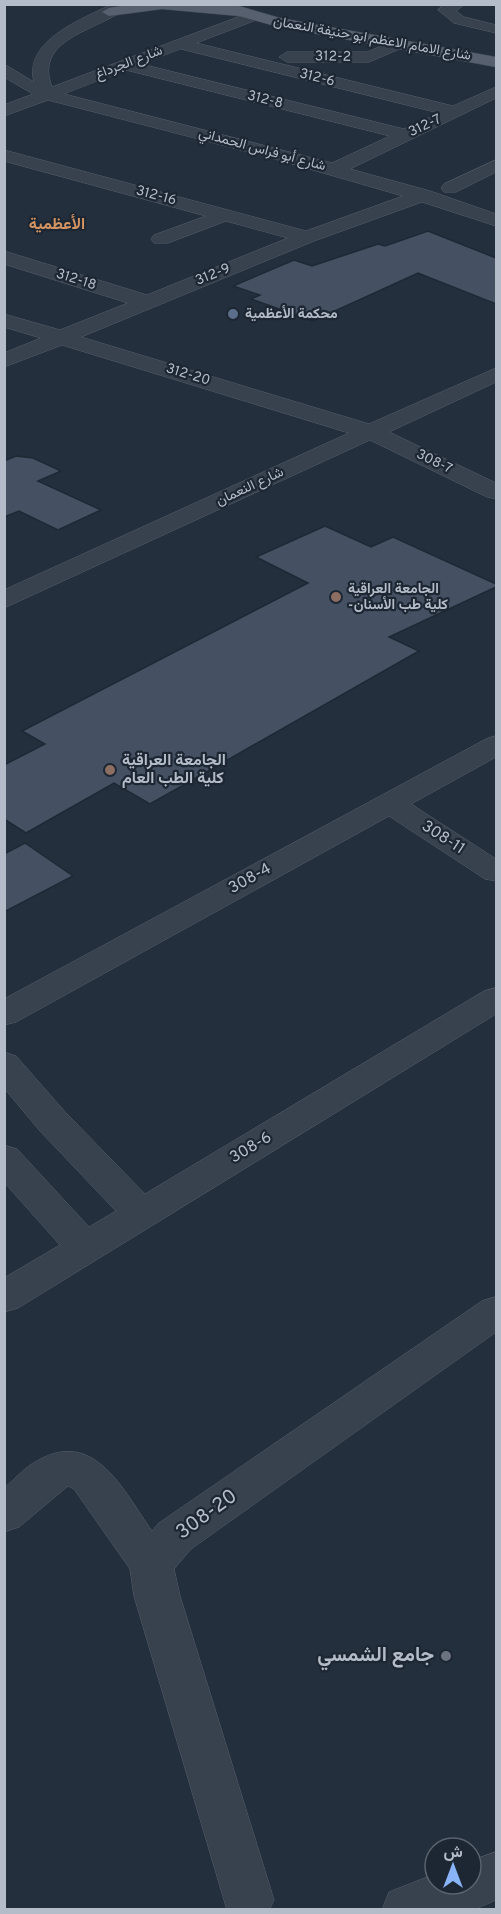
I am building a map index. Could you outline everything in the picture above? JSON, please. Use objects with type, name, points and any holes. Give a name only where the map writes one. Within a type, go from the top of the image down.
[{"type":"main road","name":"شارع الامام الاعظم ابو حنيفة النعمان","points":[[213,4],[236,12],[255,10],[295,15],[496,53]]},
{"type":"main road","points":[[109,12],[162,5],[236,12]]},
{"type":"main road","name":"شارع الامام الاعظم ابو حنيفة النعمان","points":[[255,10],[399,44],[496,62]]},
{"type":"street","points":[[48,95],[42,84],[40,71],[41,59],[50,47],[124,4]]},
{"type":"street","points":[[458,4],[445,10],[459,20],[496,29]]},
{"type":"street","name":"شارع الجرداغ","points":[[4,111],[179,44],[255,10]]},
{"type":"street","name":"312-6","points":[[179,44],[455,112]]},
{"type":"street","name":"312-2","points":[[229,56],[369,57],[399,44]]},
{"type":"street","name":"312-8","points":[[124,65],[406,135]]},
{"type":"street","name":"شارع أبو فراس الحمداني","points":[[10,67],[32,88],[48,95],[335,169],[496,220]]},
{"type":"street","name":"شارع أبو فراس الحمداني","points":[[40,71],[65,88],[354,160],[450,188],[496,206]]},
{"type":"street","points":[[458,88],[493,93]]},
{"type":"street","points":[[405,99],[426,89]]},
{"type":"street","name":"312-7","points":[[335,169],[493,93]]},
{"type":"street","name":"312-16","points":[[4,155],[306,237]]},
{"type":"street","points":[[450,188],[496,165]]},
{"type":"street","name":"312-9","points":[[4,361],[306,237],[423,195]]},
{"type":"street","points":[[160,239],[225,215]]},
{"type":"street","name":"312-18","points":[[4,257],[147,302]]},
{"type":"street","name":"312-20","points":[[4,320],[371,432]]},
{"type":"street","name":"شارع النعمان","points":[[4,600],[496,374]]},
{"type":"street","name":"308-7","points":[[371,432],[496,492]]},
{"type":"street","name":"308-4","points":[[4,1014],[496,745]]},
{"type":"street","name":"308-11","points":[[389,803],[496,872]]},
{"type":"street","name":"308-6","points":[[4,1297],[496,999]]},
{"type":"street","points":[[4,1064],[53,1122],[141,1214]]},
{"type":"street","points":[[4,1158],[85,1248]]},
{"type":"street","name":"308-20","points":[[151,1564],[175,1536],[496,1312]]},
{"type":"street","points":[[4,1514],[52,1473],[72,1468],[89,1477],[151,1564],[157,1596],[248,1900]]},
{"type":"street","points":[[407,1910],[496,1876]]},
{"type":"building","points":[[428,231],[496,258],[496,304],[418,273],[313,321],[251,299],[260,295],[233,286],[294,260],[312,266],[378,244],[385,246]]},
{"type":"building","points":[[16,456],[33,458],[61,471],[38,481],[101,510],[58,530],[19,511],[4,517],[4,461]]},
{"type":"building","points":[[325,526],[371,547],[393,537],[496,584],[496,587],[389,637],[419,651],[150,804],[114,783],[26,833],[4,819],[4,765],[45,744],[22,731],[308,583],[256,557]]},
{"type":"building","points":[[25,843],[73,876],[4,912],[4,854]]},
{"type":"place","name":"محكمة الأعظمية","points":[[233,314]]},
{"type":"place","name":"الجامعة العراقية -كلية طب الأسنان","points":[[336,597]]},
{"type":"place","name":"الجامعة العراقية كلية الطب العام","points":[[110,770]]},
{"type":"place","name":"جامع الشمسي","points":[[446,1656]]},
{"type":"district","name":"الأعظمية","points":[[57,225]]}]
